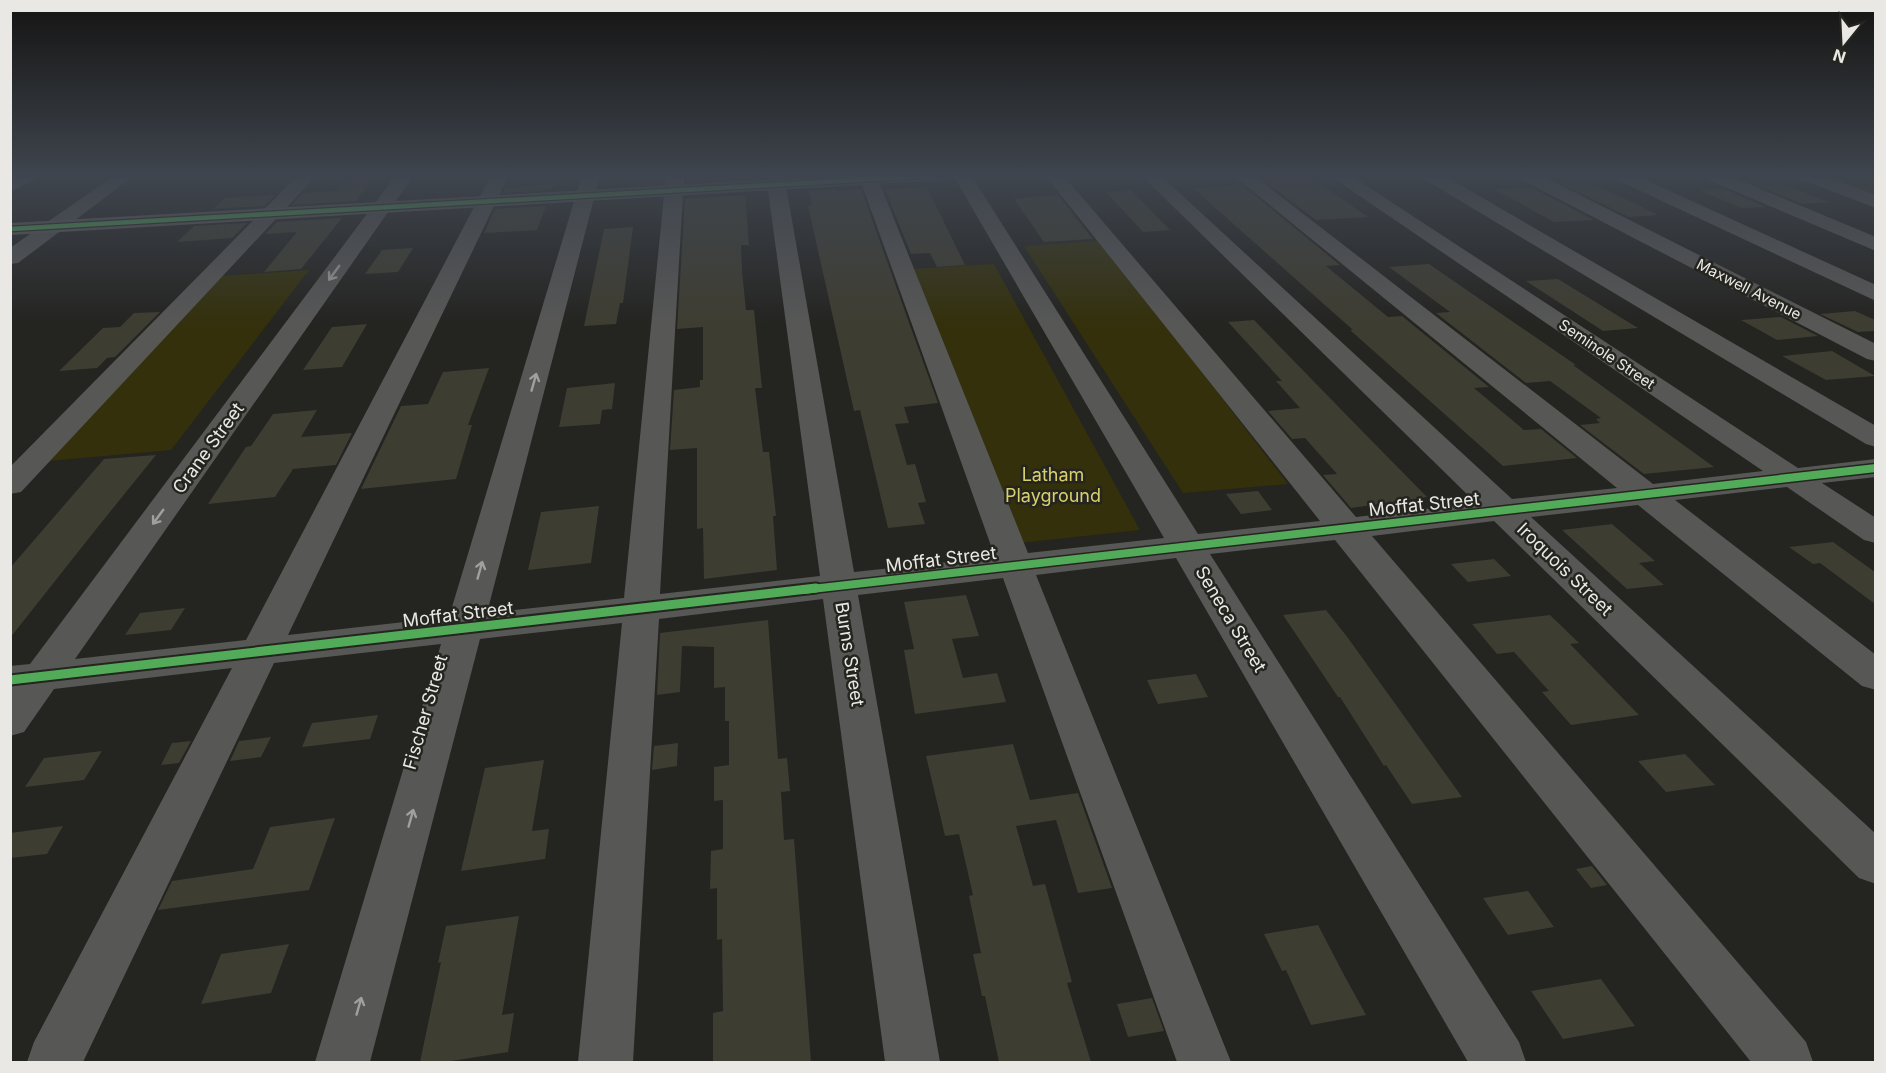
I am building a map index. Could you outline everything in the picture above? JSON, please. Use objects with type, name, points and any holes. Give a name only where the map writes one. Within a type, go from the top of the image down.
[{"type":"main road","points":[[10,229],[86,225]]},
{"type":"street","points":[[10,258],[57,225]]},
{"type":"street","points":[[10,485],[261,225]]},
{"type":"street","name":"Crane Street","points":[[10,721],[27,679],[368,225]]},
{"type":"street","points":[[54,1062],[474,225]]},
{"type":"street","name":"Fischer Street","points":[[343,1062],[577,225]]},
{"type":"street","points":[[606,1062],[671,225]]},
{"type":"street","name":"Burns Street","points":[[782,225],[914,1062]]},
{"type":"street","points":[[886,225],[1204,1062]]},
{"type":"street","name":"Seneca Street","points":[[992,225],[1499,1062]]},
{"type":"street","points":[[1095,225],[1786,1062]]},
{"type":"street","name":"Iroquois Street","points":[[1203,225],[1875,864]]},
{"type":"street","points":[[1305,225],[1875,676]]},
{"type":"street","name":"Seminole Street","points":[[1413,225],[1875,533]]},
{"type":"street","points":[[1515,225],[1875,438]]},
{"type":"street","name":"Maxwell Avenue","points":[[1624,225],[1875,354]]},
{"type":"street","points":[[1728,225],[1875,294]]},
{"type":"street","points":[[1829,225],[1875,245]]},
{"type":"street","points":[[1846,280],[1875,278]]},
{"type":"street","name":"Moffat Street","points":[[27,679],[1875,468]]},
{"type":"green space","name":"Latham Playground","points":[[1101,241],[1288,484],[1183,493],[1024,246]]},
{"type":"green space","name":"Latham Playground","points":[[994,264],[1140,530],[1019,543],[910,269]]},
{"type":"green space","points":[[309,270],[171,450],[48,461],[220,276]]},
{"type":"building","points":[[245,225],[232,238],[177,242],[194,226]]},
{"type":"building","points":[[274,225],[336,225],[301,269],[264,272],[297,232],[265,234]]},
{"type":"building","points":[[488,225],[539,225],[537,230],[484,233]]},
{"type":"building","points":[[683,225],[747,225],[749,245],[741,245],[742,271],[746,310],[754,310],[762,388],[755,388],[763,452],[769,452],[776,516],[773,516],[777,570],[704,579],[703,528],[697,529],[697,448],[670,450],[674,390],[700,387],[700,380],[703,380],[703,327],[677,329]]},
{"type":"building","points":[[812,225],[874,225],[938,403],[904,407],[909,423],[895,424],[907,465],[915,464],[926,502],[918,503],[925,524],[888,528],[860,410],[854,411]]},
{"type":"building","points":[[899,225],[945,225],[965,265],[937,267],[930,253],[911,254]]},
{"type":"building","points":[[1032,225],[1082,225],[1093,239],[1044,242]]},
{"type":"building","points":[[1137,225],[1165,225],[1170,230],[1143,232]]},
{"type":"building","points":[[1235,225],[1291,225],[1340,265],[1326,266],[1388,317],[1402,316],[1489,387],[1474,388],[1524,430],[1541,429],[1577,458],[1503,466],[1350,330],[1353,330]]},
{"type":"building","points":[[633,227],[623,303],[620,303],[616,324],[584,326],[604,229]]},
{"type":"building","points":[[413,248],[398,272],[365,274],[382,250]]},
{"type":"building","points":[[1429,264],[1576,365],[1573,365],[1714,467],[1644,474],[1580,425],[1600,423],[1596,419],[1601,418],[1550,381],[1526,383],[1436,313],[1450,312],[1389,267]]},
{"type":"building","points":[[1558,279],[1638,328],[1603,331],[1526,281]]},
{"type":"building","points":[[1855,311],[1875,320],[1875,331],[1858,332],[1820,314]]},
{"type":"building","points":[[160,312],[115,357],[107,358],[97,368],[59,371],[103,328],[120,327],[134,313]]},
{"type":"building","points":[[1781,317],[1818,336],[1777,340],[1741,320]]},
{"type":"building","points":[[1254,320],[1427,497],[1351,508],[1323,475],[1337,474],[1305,438],[1292,439],[1268,411],[1300,408],[1276,381],[1282,381],[1228,322]]},
{"type":"building","points":[[367,324],[342,367],[303,370],[332,327]]},
{"type":"building","points":[[1832,351],[1875,376],[1826,380],[1782,356]]},
{"type":"building","points":[[489,368],[468,425],[472,425],[456,479],[361,489],[401,406],[428,404],[443,372]]},
{"type":"building","points":[[615,383],[612,409],[602,410],[600,424],[559,427],[567,388]]},
{"type":"building","points":[[317,410],[301,437],[352,433],[336,465],[293,469],[275,497],[208,504],[246,447],[251,446],[273,414]]},
{"type":"building","points":[[156,455],[10,638],[10,568],[104,459]]},
{"type":"building","points":[[1258,491],[1272,510],[1241,514],[1226,494]]},
{"type":"building","points":[[599,506],[591,563],[528,570],[541,512]]},
{"type":"building","points":[[1612,524],[1655,561],[1639,563],[1664,585],[1627,589],[1562,530]]},
{"type":"building","points":[[1833,542],[1875,572],[1875,604],[1820,563],[1813,564],[1789,547]]},
{"type":"building","points":[[1494,559],[1511,576],[1468,582],[1451,564]]},
{"type":"building","points":[[966,595],[979,636],[952,639],[963,678],[997,673],[1006,702],[915,714],[904,650],[914,649],[904,602]]},
{"type":"building","points":[[185,608],[171,630],[125,635],[140,613]]},
{"type":"building","points":[[1326,610],[1462,797],[1412,804],[1386,765],[1384,766],[1283,615]]},
{"type":"building","points":[[1550,615],[1579,643],[1570,644],[1639,715],[1571,725],[1542,692],[1549,691],[1514,652],[1497,654],[1472,624]]},
{"type":"building","points":[[768,620],[778,759],[787,758],[790,791],[781,792],[784,840],[794,839],[811,1062],[713,1062],[713,1013],[723,1011],[722,939],[717,940],[717,888],[710,889],[711,851],[723,849],[723,800],[714,801],[714,767],[729,765],[729,721],[725,721],[725,687],[714,688],[714,647],[682,646],[680,692],[657,695],[660,633]]},
{"type":"building","points":[[1196,674],[1208,697],[1158,704],[1147,680]]},
{"type":"building","points":[[378,715],[370,739],[302,747],[312,723]]},
{"type":"building","points":[[271,737],[261,757],[230,761],[239,741]]},
{"type":"building","points":[[191,741],[179,763],[161,765],[172,743]]},
{"type":"building","points":[[678,743],[677,766],[652,770],[654,746]]},
{"type":"building","points":[[1013,744],[1030,800],[1078,793],[1112,888],[1078,893],[1056,820],[1016,826],[1033,886],[1045,884],[1072,982],[1067,983],[1091,1062],[999,1062],[985,996],[982,996],[973,954],[981,953],[969,896],[973,895],[959,834],[945,836],[926,756]]},
{"type":"building","points":[[102,751],[84,780],[25,787],[44,758]]},
{"type":"building","points":[[1685,754],[1715,785],[1666,792],[1638,761]]},
{"type":"building","points":[[544,760],[532,831],[549,829],[545,859],[461,871],[485,768]]},
{"type":"building","points":[[335,818],[309,890],[158,910],[172,881],[253,869],[270,827]]},
{"type":"building","points":[[63,826],[47,854],[10,858],[10,833]]},
{"type":"building","points":[[1592,866],[1607,885],[1591,888],[1576,869]]},
{"type":"building","points":[[1528,891],[1554,927],[1508,935],[1483,898]]},
{"type":"building","points":[[519,916],[502,1015],[514,1013],[508,1052],[445,1062],[420,1062],[441,962],[438,963],[446,926]]},
{"type":"building","points":[[1318,925],[1366,1015],[1311,1025],[1286,970],[1282,971],[1264,934]]},
{"type":"building","points":[[289,944],[271,993],[201,1004],[221,954]]},
{"type":"building","points":[[1601,979],[1635,1026],[1563,1039],[1531,991]]},
{"type":"building","points":[[1152,998],[1164,1031],[1128,1037],[1117,1004]]},
{"type":"cycle path","points":[[10,229],[78,225]]},
{"type":"cycle path","points":[[10,680],[1876,468]]}]
